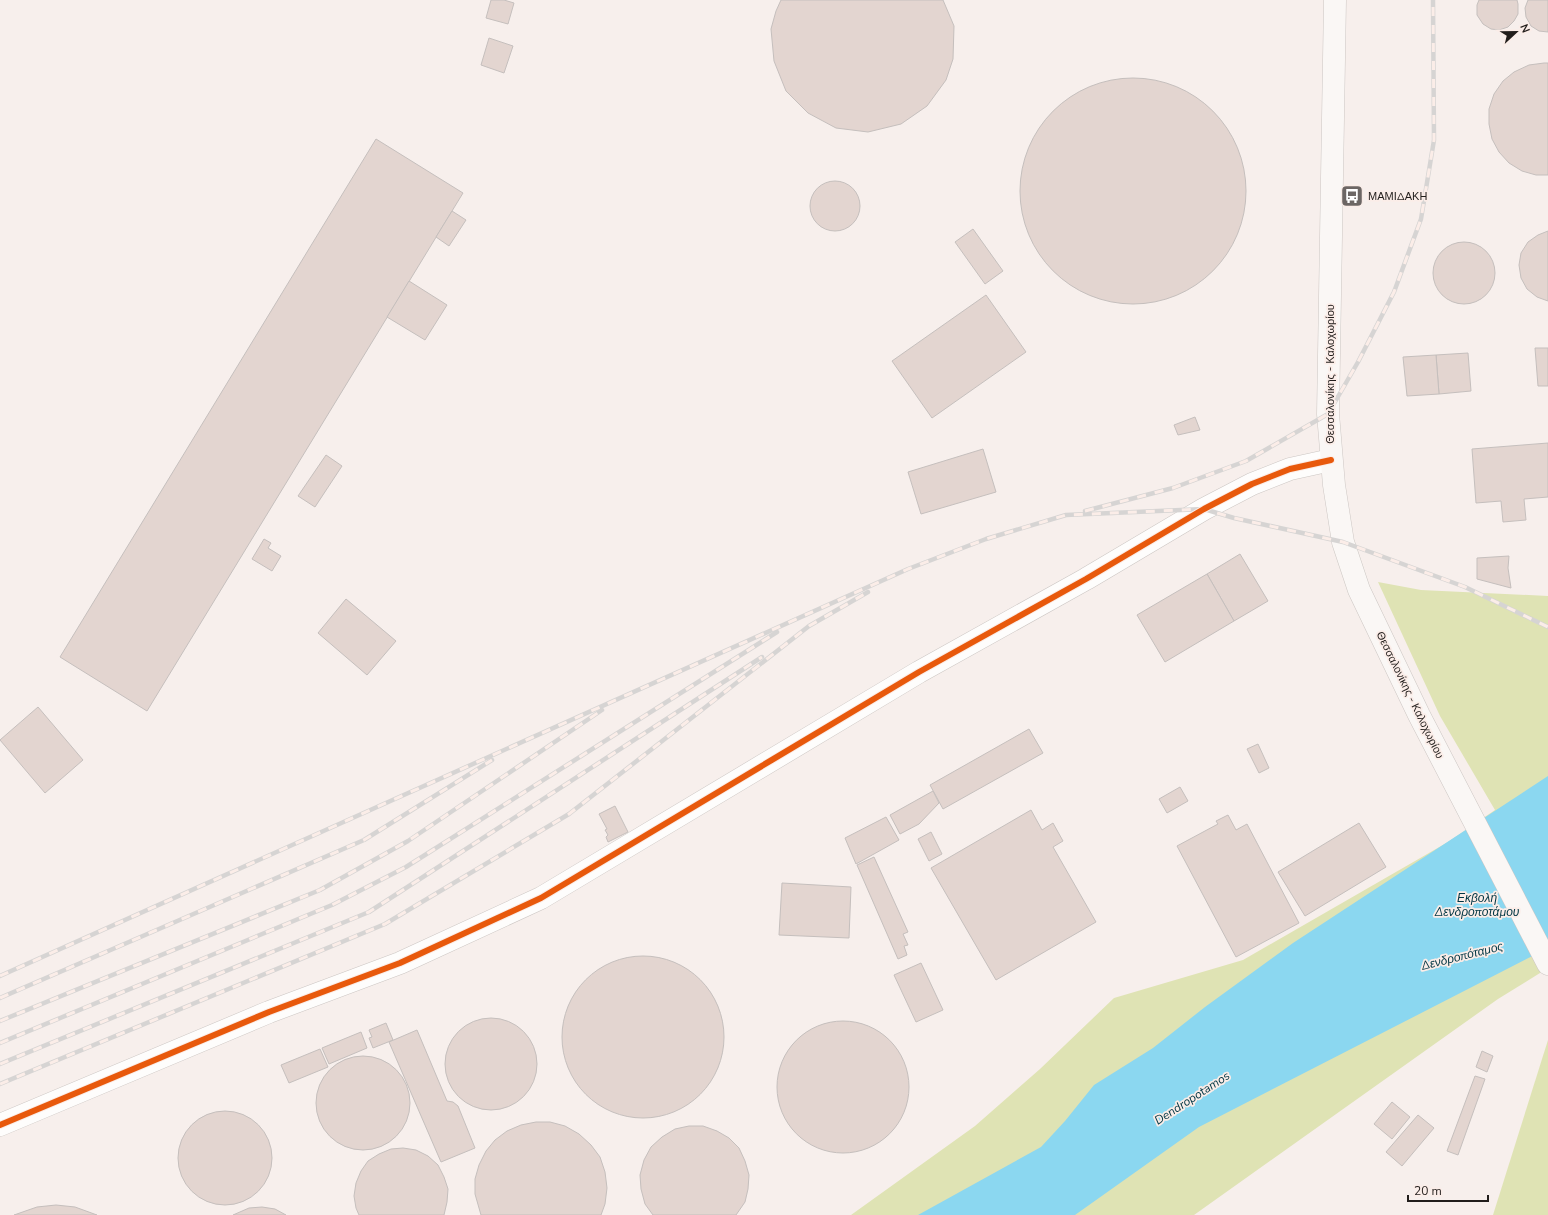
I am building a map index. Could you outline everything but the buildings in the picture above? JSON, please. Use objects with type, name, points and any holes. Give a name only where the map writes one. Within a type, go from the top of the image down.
[{"type":"main road","name":"Θεσσαλονίκης - Καλοχωρίου","points":[[1335,0],[1328,414],[1331,460],[1343,542],[1359,590],[1419,715],[1545,959]]},
{"type":"street","points":[[0,1125],[269,1012],[400,963],[541,898],[919,672],[1086,579],[1204,509],[1252,484],[1290,469],[1331,460]]},
{"type":"green space","points":[[1378,582],[1421,590],[1548,596],[1548,968],[1498,999],[1194,1215],[851,1215],[975,1126],[1040,1069],[1114,998],[1243,960],[1448,842],[1495,810],[1440,716]]},
{"type":"green space","points":[[1548,1040],[1548,1215],[1493,1215]]},
{"type":"water","name":"Εκβολή Δενδροποτάμου","points":[[1548,776],[1548,948],[1199,1127],[1075,1215],[918,1215],[1041,1147],[1065,1121],[1094,1085],[1153,1048],[1205,1007],[1293,943]]},
{"type":"railway","points":[[1085,511],[1173,488],[1246,461],[1328,414],[1358,362],[1394,292],[1421,219],[1434,140],[1433,0]]},
{"type":"railway","points":[[0,976],[908,569],[986,539],[1066,515],[1204,509],[1234,518],[1343,542],[1465,587],[1548,627]]},
{"type":"railway","points":[[0,1084],[385,924],[569,814],[809,626],[868,592]]},
{"type":"railway","points":[[0,1043],[332,905],[406,867],[777,632]]},
{"type":"railway","points":[[0,1064],[369,912],[762,657]]},
{"type":"railway","points":[[0,1021],[320,890],[408,841],[602,710]]},
{"type":"railway","points":[[0,998],[364,840],[492,760]]},
{"type":"cycle path","points":[[0,1125],[269,1012],[400,963],[541,898],[919,672],[1086,579],[1204,509],[1252,484],[1290,469],[1331,460]]},
{"type":"place","name":"ΜΑΜΙΔΑΚΗ","points":[[1352,196]]},
{"type":"water label","name":"Δενδροπόταμος","points":[[1462,956]]},
{"type":"water label","name":"Dendropotamos","points":[[1192,1098]]}]
